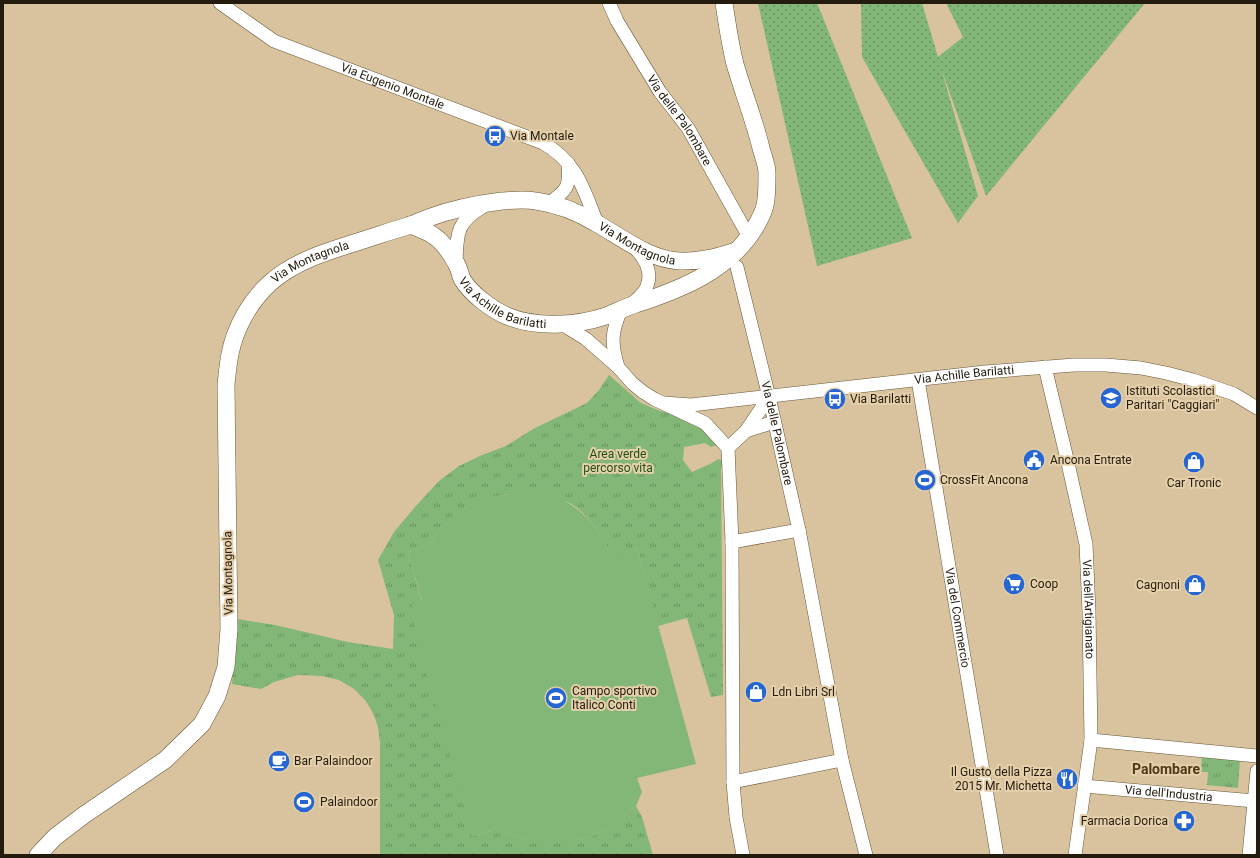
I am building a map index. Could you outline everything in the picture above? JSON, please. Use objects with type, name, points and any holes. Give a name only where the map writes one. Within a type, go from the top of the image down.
[{"type":"main road","name":"Via Montagnola","points":[[38,855],[55,837],[84,815],[165,760],[202,724],[217,696],[226,667],[229,630],[226,385],[230,354],[238,327],[252,303],[270,283],[293,267],[322,254],[427,218],[463,207],[491,202],[534,200],[549,203],[574,212],[597,223],[633,246],[663,258],[677,261],[716,258],[737,259],[765,206],[767,172],[759,140],[735,63],[724,3]]},
{"type":"main road","name":"Via Achille Barilatti","points":[[410,225],[434,236],[442,243],[456,263],[463,279],[475,294],[487,305],[507,316],[526,322],[543,324],[562,324],[604,316],[654,298],[697,280],[715,269],[737,259]]},
{"type":"street","name":"Via Eugenio Montale","points":[[220,3],[274,41],[543,143],[557,152],[568,163],[582,183],[597,223]]},
{"type":"street","name":"Via delle Palombare","points":[[609,3],[617,21],[660,92],[688,128],[749,238]]},
{"type":"street","points":[[549,203],[560,195],[569,182],[568,163]]},
{"type":"street","name":"Via Achille Barilatti","points":[[456,263],[457,238],[466,218],[491,202]]},
{"type":"street","name":"Via Achille Barilatti","points":[[618,367],[614,353],[613,338],[616,322],[626,308],[640,296],[647,286],[649,275],[646,262],[633,246]]},
{"type":"street","name":"Via delle Palombare","points":[[737,259],[799,530],[842,760],[866,855]]},
{"type":"street","name":"Via Achille Barilatti","points":[[562,324],[586,339],[618,367],[632,383],[643,392],[705,423],[728,448]]},
{"type":"street","name":"Via Achille Barilatti","points":[[665,403],[691,405],[985,372],[1045,367],[1106,365],[1153,370],[1193,380],[1234,394],[1257,408]]},
{"type":"street","name":"Via dell'Artigianato","points":[[1045,367],[1086,544],[1089,612],[1091,740],[1075,855]]},
{"type":"street","name":"Via del Commercio","points":[[918,380],[996,855]]},
{"type":"street","points":[[743,855],[736,817],[733,782],[732,542],[728,448],[746,431],[769,397]]},
{"type":"street","points":[[746,431],[774,422]]},
{"type":"street","points":[[732,542],[799,530]]},
{"type":"street","points":[[1091,740],[1257,756]]},
{"type":"street","points":[[733,782],[842,760]]},
{"type":"street","points":[[1249,855],[1257,771]]},
{"type":"street","name":"Via dell'Industria","points":[[1084,786],[1254,801]]},
{"type":"green space","points":[[758,3],[817,3],[912,238],[817,266]]},
{"type":"green space","points":[[861,3],[922,3],[938,57],[963,37],[946,3],[1145,3],[986,196],[941,68],[978,196],[958,223],[862,57]]},
{"type":"green space","name":"Area verde percorso vita","points":[[609,375],[641,403],[660,411],[685,416],[711,436],[717,445],[711,447],[705,443],[684,447],[683,460],[692,472],[718,459],[723,461],[721,469],[723,695],[711,697],[687,618],[658,626],[637,548],[612,556],[599,533],[587,517],[567,502],[510,488],[510,494],[496,496],[472,504],[462,510],[444,525],[428,546],[408,552],[422,602],[472,836],[492,831],[503,831],[526,839],[576,840],[592,836],[606,830],[636,806],[642,817],[653,855],[380,855],[380,743],[378,727],[374,715],[366,701],[354,689],[339,680],[322,676],[298,675],[274,682],[261,689],[232,684],[237,619],[275,625],[348,642],[393,649],[394,615],[378,560],[394,532],[439,481],[459,466],[506,446],[533,429],[587,403],[599,390]]},
{"type":"green space","name":"Campo sportivo Italico Conti","points":[[509,488],[527,489],[544,493],[571,505],[583,514],[594,526],[612,555],[637,548],[696,764],[637,778],[642,792],[636,806],[606,830],[592,836],[576,840],[542,842],[526,839],[503,831],[492,831],[472,836],[415,632],[412,604],[422,601],[408,552],[428,546],[444,525],[462,510],[483,500],[510,494]]},
{"type":"green space","points":[[1202,757],[1240,760],[1238,788],[1207,785],[1208,772],[1201,772]]},
{"type":"place","name":"Via Montale","points":[[495,136]]},
{"type":"place","name":"Istituti Scolastici Paritari \"Caggiari\"","points":[[1111,398]]},
{"type":"place","name":"Via Barilatti","points":[[835,399]]},
{"type":"place","name":"Ancona Entrate","points":[[1034,460]]},
{"type":"place","name":"Car Tronic","points":[[1194,462]]},
{"type":"place","name":"CrossFit Ancona","points":[[925,480]]},
{"type":"place","name":"Coop","points":[[1014,584]]},
{"type":"place","name":"Cagnoni","points":[[1195,585]]},
{"type":"place","name":"Ldn Libri Srl","points":[[756,692]]},
{"type":"place","name":"Campo sportivo Italico Conti","points":[[556,698]]},
{"type":"place","name":"Bar Palaindoor","points":[[279,761]]},
{"type":"place","name":"Il Gusto della Pizza 2015 Mr. Michetta","points":[[1067,779]]},
{"type":"place","name":"Palaindoor","points":[[304,802]]},
{"type":"place","name":"Farmacia Dorica","points":[[1184,821]]},
{"type":"district","name":"Palombare","points":[[1166,769]]}]
